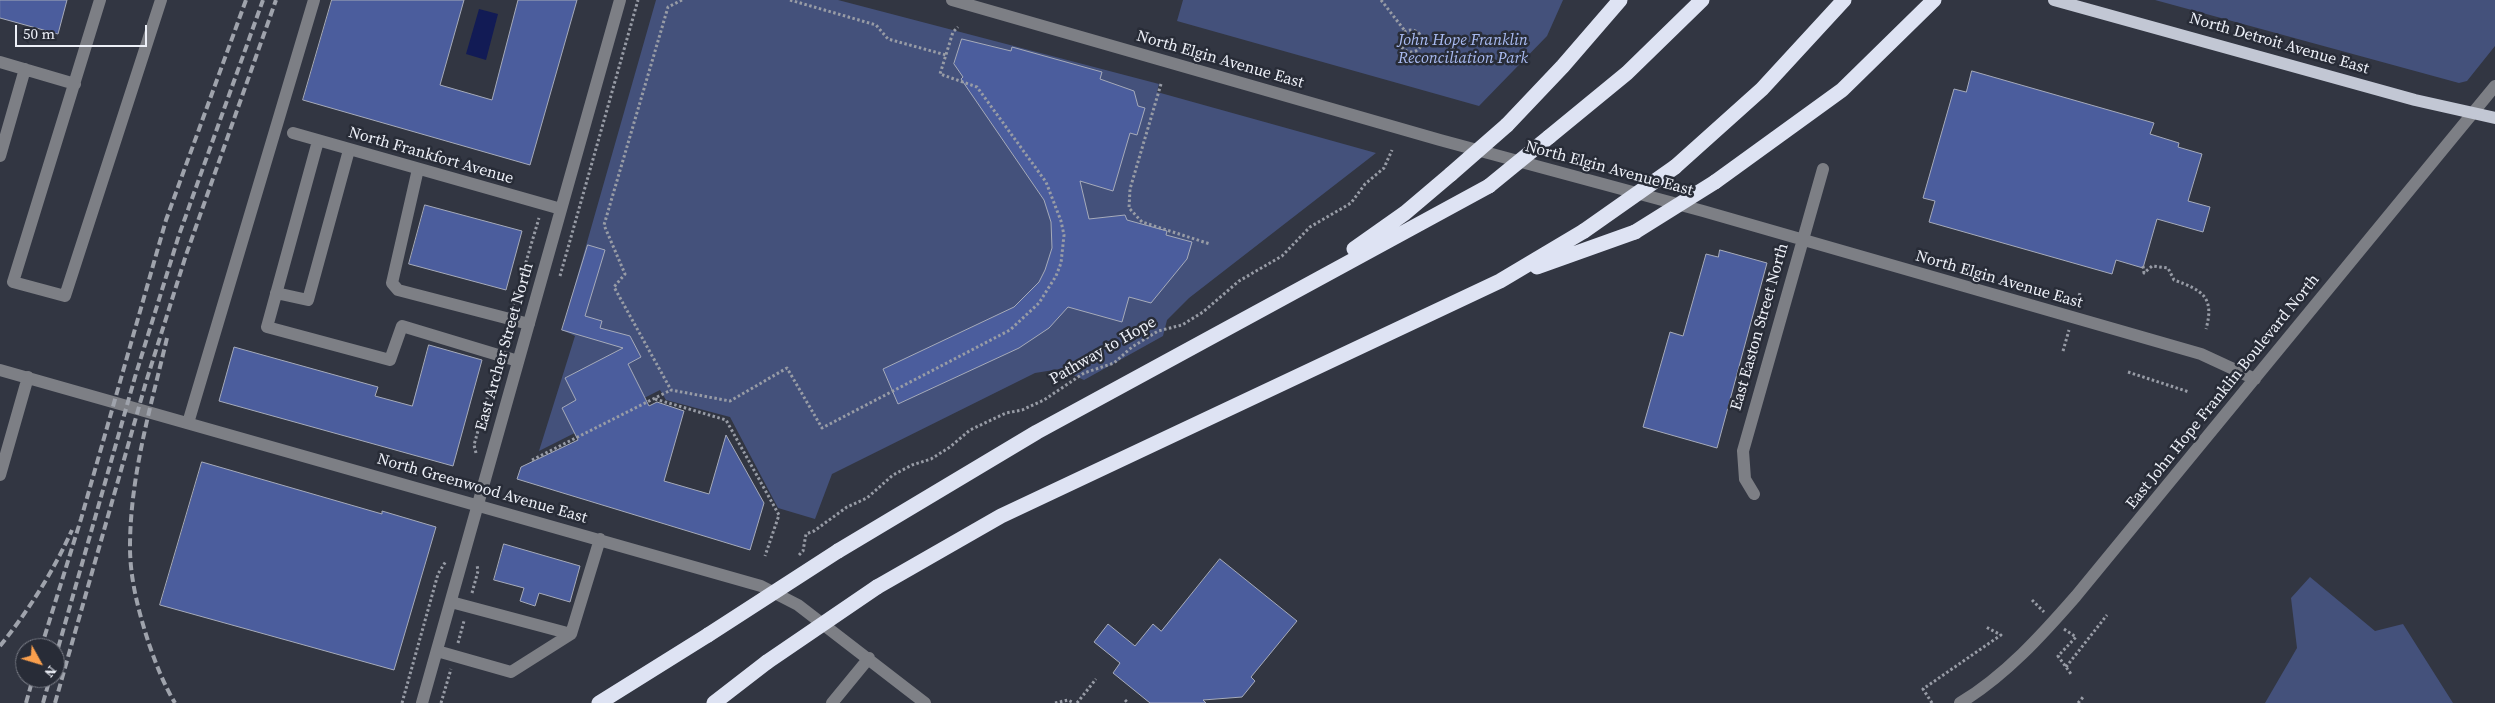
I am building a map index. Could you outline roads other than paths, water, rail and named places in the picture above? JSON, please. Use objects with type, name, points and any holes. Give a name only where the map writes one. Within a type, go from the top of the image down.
[{"type":"highway","points":[[1204,341],[1314,276],[1373,236],[1451,174],[1507,126],[1563,66],[1620,0]]},
{"type":"highway","points":[[599,703],[838,552],[1020,441],[1489,186],[1627,73],[1702,0]]},
{"type":"highway","points":[[1500,281],[1584,231],[1674,167],[1762,88],[1844,0]]},
{"type":"highway","points":[[714,703],[767,662],[877,587],[969,533],[1058,488],[1500,281],[1635,232],[1715,182],[1842,90],[1934,0]]},
{"type":"highway","points":[[606,703],[617,692]]},
{"type":"main road","name":"North Detroit Avenue East","points":[[2054,0],[2415,100],[2495,118]]},
{"type":"street","points":[[100,0],[14,282],[65,296],[162,0]]},
{"type":"street","points":[[188,422],[314,0]]},
{"type":"street","name":"East Archer Street North","points":[[422,703],[620,0]]},
{"type":"street","name":"North Elgin Avenue East","points":[[952,0],[1440,140],[1693,208],[2201,354],[2255,379]]},
{"type":"street","points":[[0,62],[74,84]]},
{"type":"street","points":[[0,156],[25,69]]},
{"type":"street","name":"East John Hope Franklin Boulevard North","points":[[1960,703],[1982,688],[2028,649],[2054,621],[2495,86]]},
{"type":"street","name":"North Frankfort Avenue","points":[[293,134],[560,209]]},
{"type":"street","points":[[318,141],[267,327],[390,360],[402,326],[518,361]]},
{"type":"street","points":[[276,293],[308,300],[349,150]]},
{"type":"street","points":[[418,169],[392,283],[398,290],[529,324]]},
{"type":"street","name":"East Easton Street North","points":[[1754,494],[1746,479],[1742,451],[1822,169]]},
{"type":"street","name":"North Greenwood Avenue East","points":[[0,370],[761,586],[798,605],[925,703]]},
{"type":"street","points":[[0,475],[28,377]]},
{"type":"street","points":[[437,651],[511,672],[571,634],[600,539]]},
{"type":"street","points":[[451,602],[571,634]]},
{"type":"street","points":[[832,703],[869,658]]},
{"type":"railway","points":[[44,638],[81,519],[166,220],[246,0]]},
{"type":"railway","points":[[61,638],[135,377],[179,235],[263,0]]},
{"type":"railway","points":[[55,703],[146,382],[186,255],[276,0]]},
{"type":"railway","points":[[167,338],[137,468],[131,520],[130,559],[133,584],[149,644],[157,667],[175,703]]},
{"type":"railway","points":[[0,646],[40,590],[72,530]]},
{"type":"railway","points":[[26,703],[30,688]]},
{"type":"railway","points":[[43,703],[47,688]]},
{"type":"park label","name":"John Hope Franklin Reconciliation Park","points":[[1463,50]]}]
